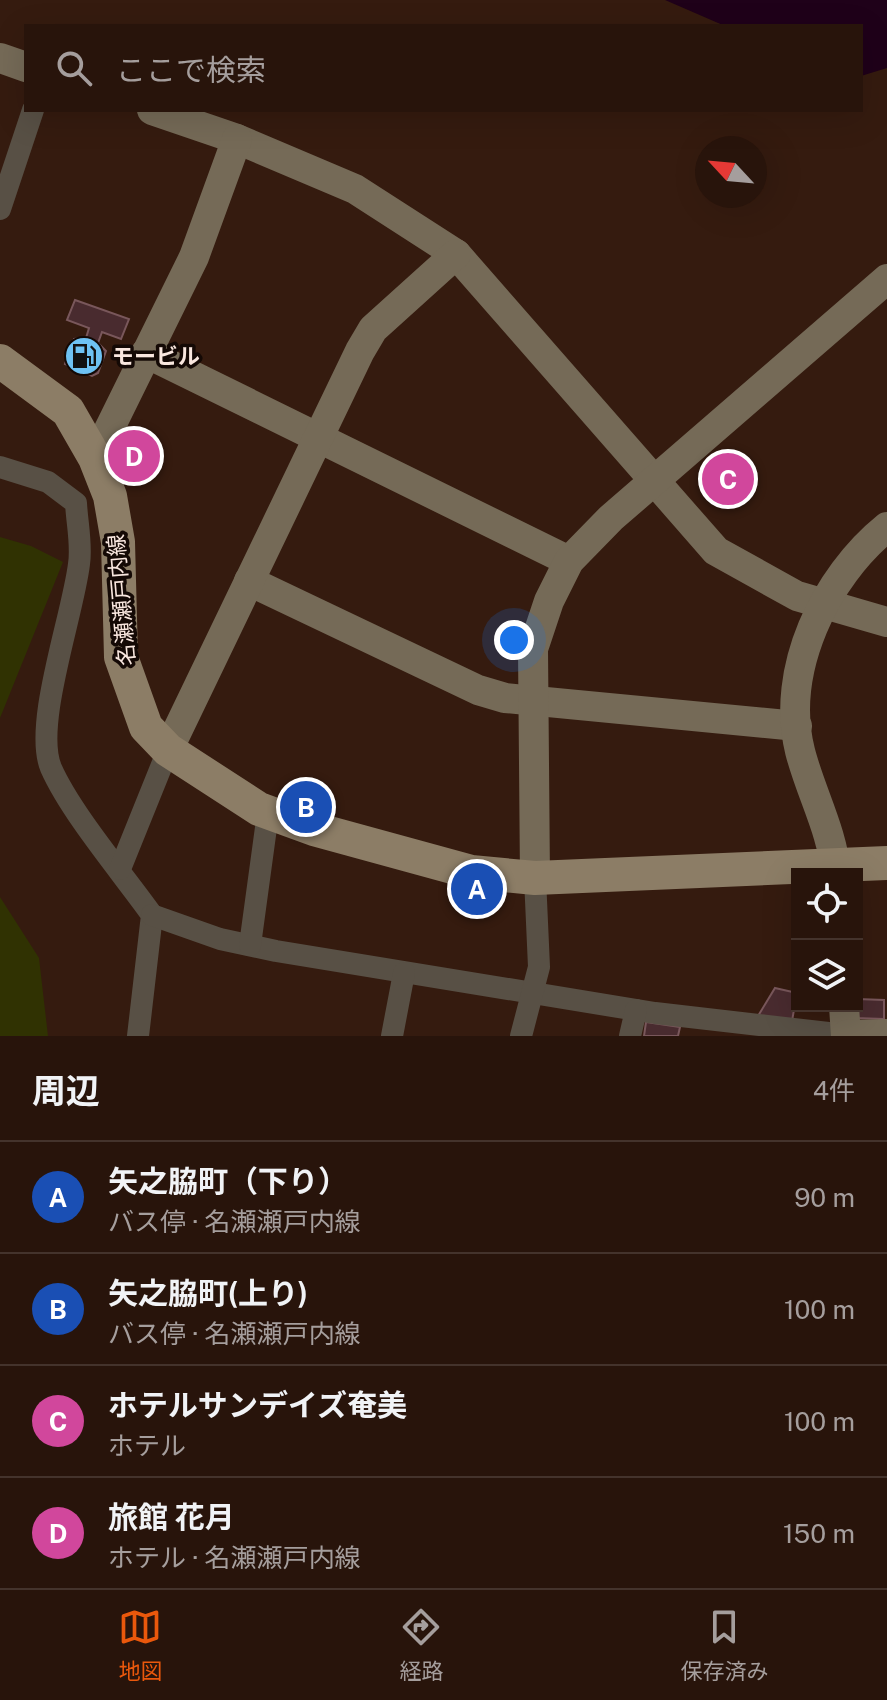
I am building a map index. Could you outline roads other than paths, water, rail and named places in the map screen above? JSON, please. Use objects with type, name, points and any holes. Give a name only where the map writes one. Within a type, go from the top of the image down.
[{"type":"main road","name":"名瀬瀬戸内線","points":[[0,361],[68,411],[95,458],[110,496],[118,542],[121,657],[146,727],[168,750],[268,813],[314,829],[471,872],[535,878],[791,870]]},
{"type":"main road","name":"名瀬瀬戸内線","points":[[844,868],[887,863]]},
{"type":"street","points":[[0,58],[24,66]]},
{"type":"street","points":[[0,209],[32,112]]},
{"type":"street","points":[[158,112],[237,139],[355,189],[456,254],[716,551],[797,596],[887,622]]},
{"type":"street","points":[[95,458],[194,257],[237,139]]},
{"type":"street","points":[[120,869],[168,750],[373,329],[456,254]]},
{"type":"street","points":[[521,1036],[539,967],[533,649],[549,601],[569,561],[654,481],[887,279]]},
{"type":"street","points":[[146,353],[569,561]]},
{"type":"street","points":[[0,467],[48,482],[76,503],[80,561],[45,719],[46,747],[51,767],[65,791],[152,915],[250,945],[533,995],[846,1036],[887,1034]]},
{"type":"street","points":[[836,868],[801,756],[797,726],[801,675],[822,603],[853,560],[887,527]]},
{"type":"street","points":[[249,581],[478,690],[533,700],[797,726]]},
{"type":"street","points":[[250,945],[268,813]]},
{"type":"street","points":[[138,1036],[152,915]]},
{"type":"street","points":[[392,1036],[404,973]]},
{"type":"street","points":[[630,1036],[636,1010]]},
{"type":"street","points":[[844,1012],[846,1036]]},
{"type":"place","name":"モービル","points":[[84,356]]},
{"type":"place","name":"旅館 花月","points":[[134,456]]},
{"type":"place","name":"ホテルサンデイズ奄美","points":[[728,479]]},
{"type":"place","name":"矢之脇町(上り)","points":[[306,807]]},
{"type":"place","name":"矢之脇町（下り）","points":[[477,889]]}]
